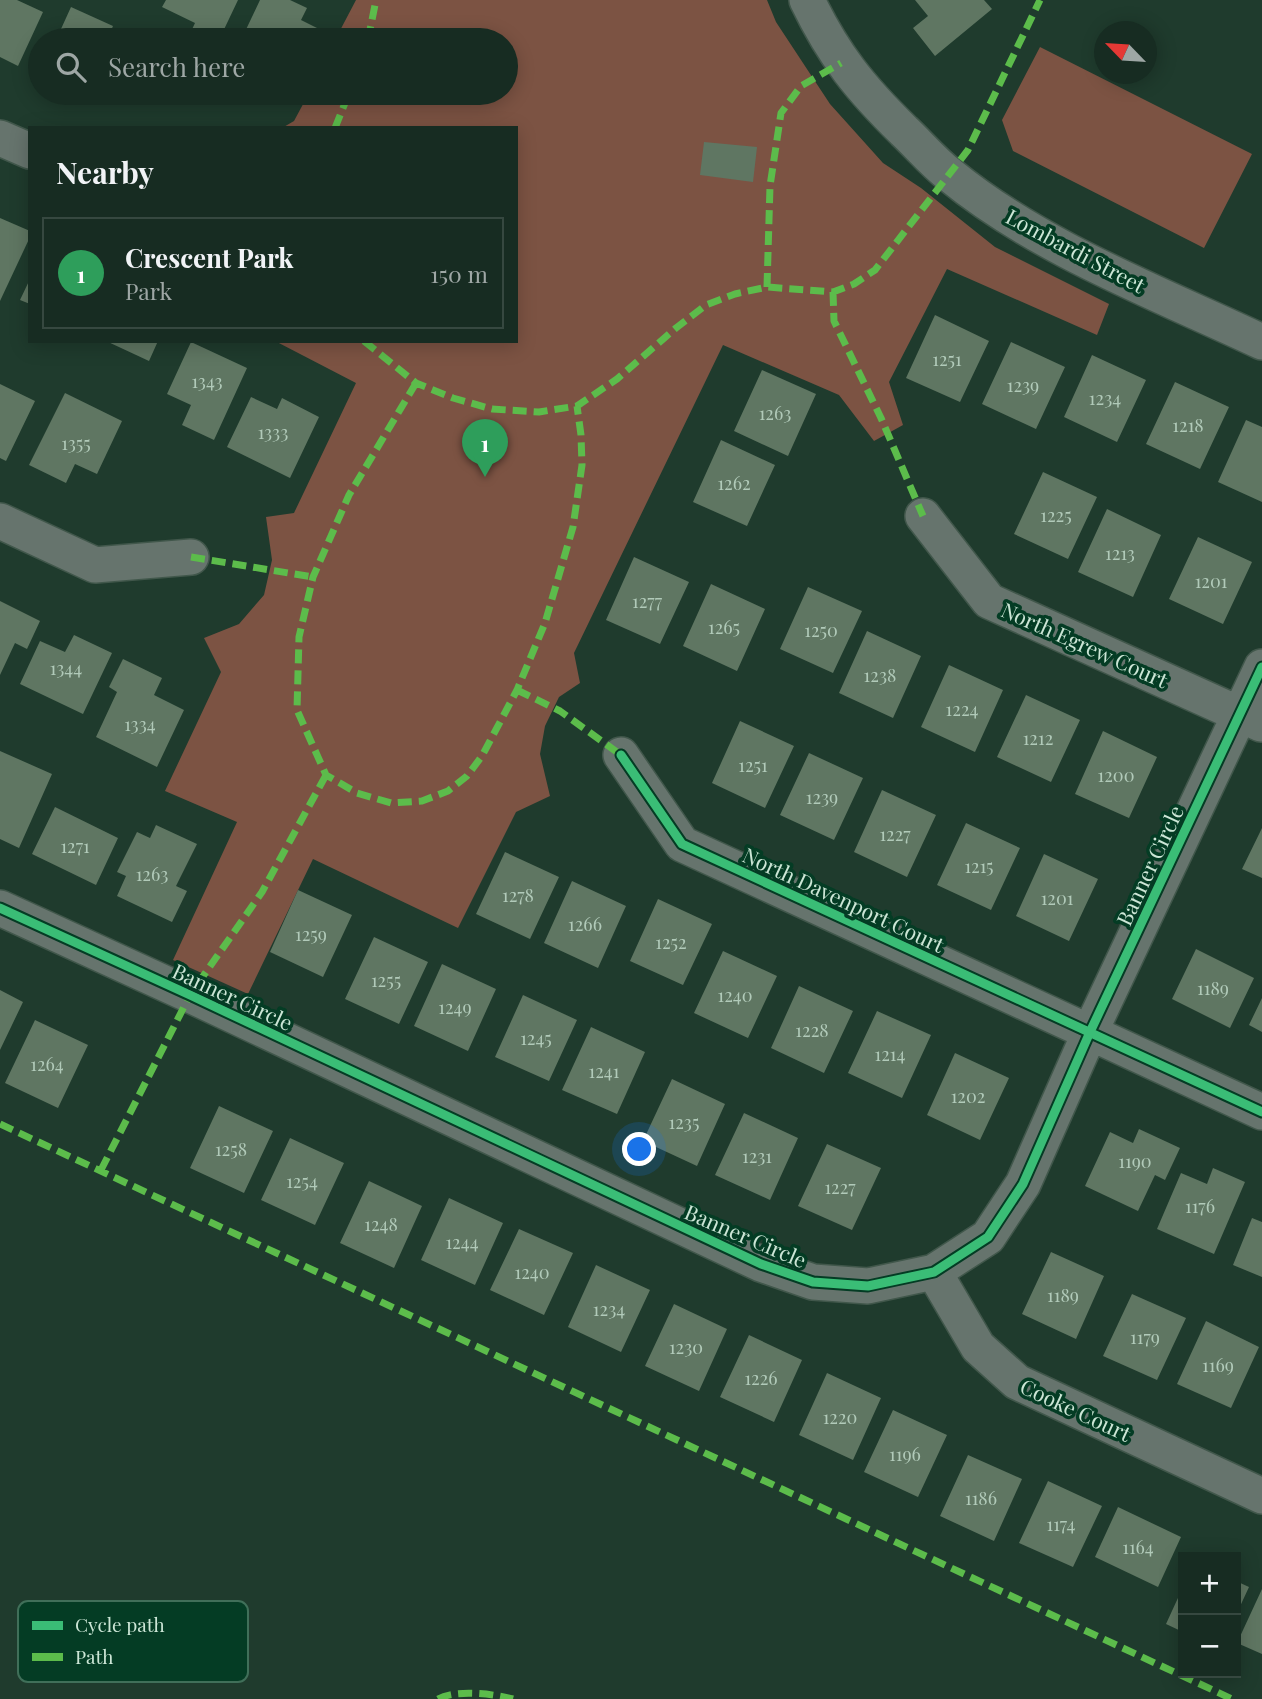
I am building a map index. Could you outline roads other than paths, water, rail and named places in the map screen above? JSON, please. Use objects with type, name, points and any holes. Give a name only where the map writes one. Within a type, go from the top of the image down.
[{"type":"street","name":"Lombardi Street","points":[[807,0],[841,63],[869,96],[949,175],[1020,224],[1098,265],[1262,342]]},
{"type":"street","points":[[0,138],[28,150]]},
{"type":"street","name":"North Egrew Court","points":[[923,516],[989,601],[1251,719]]},
{"type":"street","points":[[0,521],[95,565],[191,557]]},
{"type":"street","name":"Banner Circle","points":[[0,908],[761,1264],[813,1282],[868,1286],[934,1272],[988,1237],[1023,1184],[1090,1032],[1251,719],[1262,667]]},
{"type":"street","name":"North Davenport Court","points":[[621,755],[681,844],[1262,1112]]},
{"type":"street","name":"Cooke Court","points":[[934,1272],[978,1347],[1017,1382],[1262,1496]]},
{"type":"place","name":"Crescent Park","points":[[485,477]]}]
